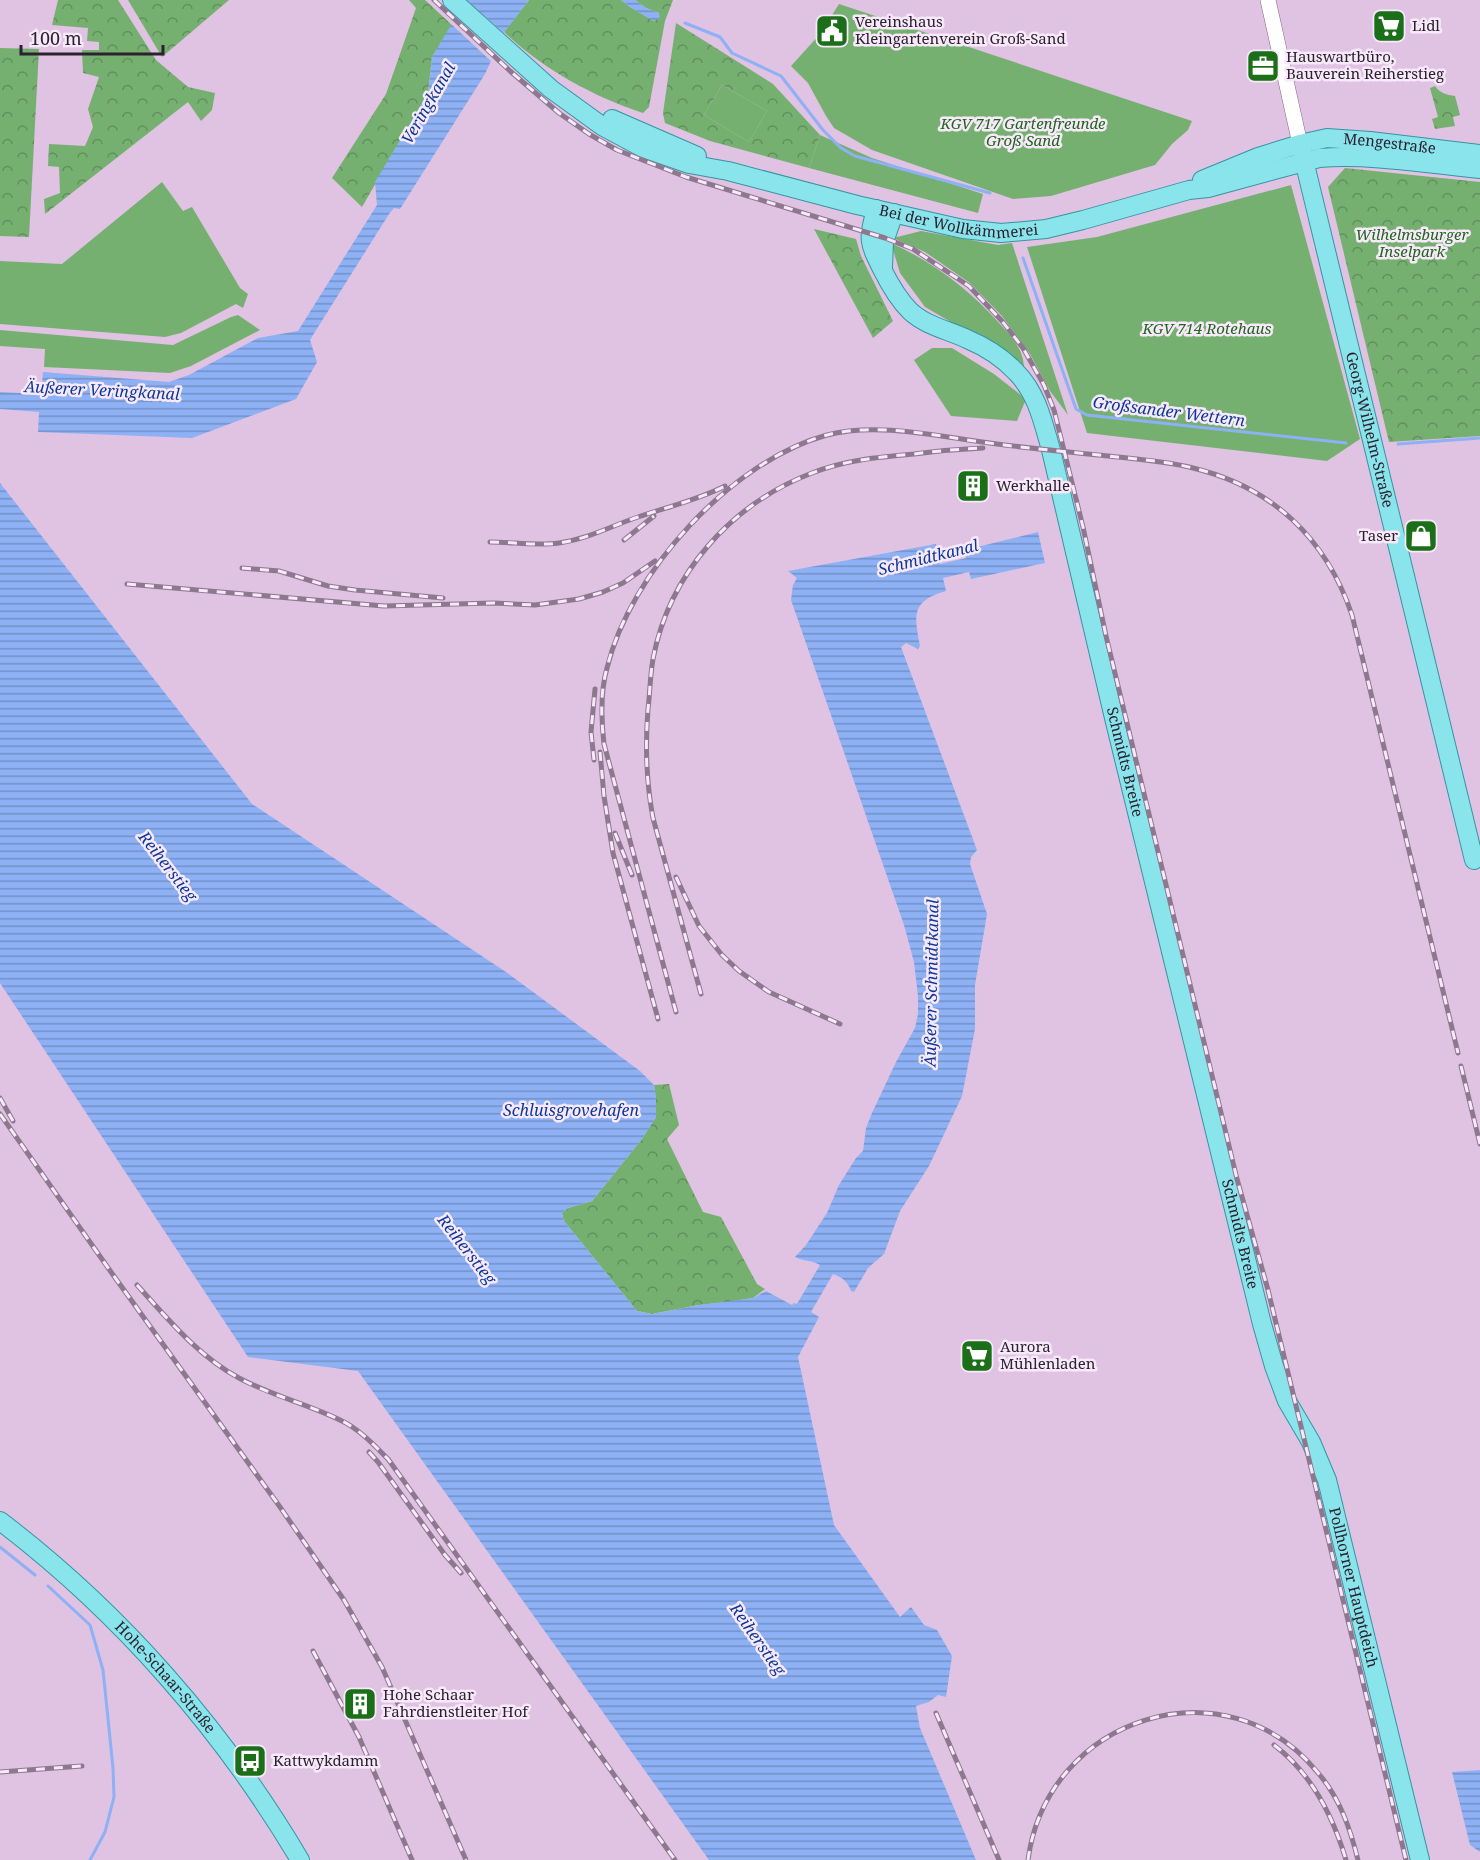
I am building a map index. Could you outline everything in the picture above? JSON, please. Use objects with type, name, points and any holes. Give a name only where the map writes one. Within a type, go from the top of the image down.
[{"type":"main road","name":"Bei der Wollkämmerei","points":[[452,0],[551,89],[571,104],[607,117],[728,171],[963,230],[1001,233],[1028,232],[1074,223],[1189,190],[1205,179],[1234,166],[1303,152]]},
{"type":"main road","name":"Mengestraße","points":[[1303,152],[1332,138],[1480,154]]},
{"type":"main road","name":"Mengestraße","points":[[1303,152],[1336,157],[1480,169]]},
{"type":"main road","name":"Georg-Wilhelm-Straße","points":[[1303,152],[1474,860]]},
{"type":"main road","name":"Schmidts Breite","points":[[876,209],[870,240],[891,286],[904,303],[927,323],[984,346],[1009,365],[1029,388],[1040,411],[1262,1324]]},
{"type":"main road","points":[[883,270],[884,242],[894,213]]},
{"type":"main road","name":"Pollhorner Hauptdeich","points":[[1262,1324],[1287,1401],[1311,1442],[1328,1480],[1420,1860]]},
{"type":"main road","name":"Hohe-Schaar-Straße","points":[[0,1521],[81,1590],[175,1686],[248,1780],[300,1860]]},
{"type":"street","name":"Georg-Wilhelm-Straße","points":[[1268,0],[1303,152]]},
{"type":"green space","points":[[58,0],[118,0],[156,60],[188,87],[215,93],[212,110],[201,121],[188,102],[45,214],[44,199],[60,193],[59,167],[48,166],[49,144],[85,146],[93,127],[88,109],[99,77],[83,73],[82,50],[99,50],[99,42],[87,41],[88,28],[52,25]]},
{"type":"green space","points":[[128,0],[229,0],[162,57]]},
{"type":"green space","points":[[409,0],[425,0],[452,25],[432,57],[428,93],[362,207],[332,178],[386,94],[416,8]]},
{"type":"green space","points":[[529,0],[621,0],[654,21],[659,13],[635,0],[673,0],[665,21],[649,107],[643,113],[587,90],[535,58],[504,32]]},
{"type":"green space","name":"KGV 717 Gartenfreunde Groß Sand","points":[[839,4],[1192,121],[1188,130],[1172,144],[1155,165],[1051,196],[1013,199],[872,150],[834,128],[808,83],[791,66],[820,34]]},
{"type":"green space","points":[[676,23],[773,84],[820,135],[809,168],[710,141],[665,123],[663,113]],"holes":[[[722,85],[767,111],[749,142],[704,115]]]},
{"type":"green space","points":[[0,48],[39,49],[29,237],[0,236]]},
{"type":"green space","points":[[722,85],[767,111],[749,142],[704,115]]},
{"type":"green space","points":[[1435,86],[1444,93],[1455,96],[1460,115],[1453,117],[1455,126],[1435,129],[1432,119],[1438,117],[1430,88]]},
{"type":"green space","points":[[820,135],[872,158],[983,194],[978,213],[809,168]]},
{"type":"green space","name":"Wilhelmsburger Inselpark","points":[[1345,168],[1480,182],[1480,436],[1389,442],[1328,187]]},
{"type":"green space","points":[[162,182],[183,211],[192,207],[240,288],[248,294],[243,308],[236,304],[181,333],[165,337],[0,324],[0,261],[62,264]]},
{"type":"green space","name":"KGV 714 Rotehaus","points":[[1291,185],[1360,439],[1327,461],[1087,433],[1027,247],[1097,237]]},
{"type":"green space","points":[[814,229],[856,239],[861,256],[893,321],[873,338]]},
{"type":"green space","points":[[921,231],[998,245],[1012,243],[1068,415],[1050,391],[1030,354],[1002,316],[970,283],[925,252],[893,238]]},
{"type":"green space","points":[[891,243],[936,268],[976,299],[1013,339],[1022,355],[1024,367],[1009,352],[925,307],[900,273]]},
{"type":"green space","points":[[238,315],[260,330],[191,366],[170,373],[44,367],[45,349],[0,346],[0,330],[173,345]]},
{"type":"green space","points":[[932,348],[952,348],[994,374],[1026,399],[1017,421],[951,416],[914,360]]},
{"type":"green space","points":[[669,1084],[679,1125],[667,1139],[703,1212],[721,1217],[757,1284],[765,1289],[753,1298],[652,1314],[637,1311],[564,1221],[562,1213],[568,1208],[592,1201],[642,1139],[656,1117],[654,1085]]},
{"type":"water","points":[[466,0],[529,0],[504,32],[485,74],[400,209],[394,208],[389,214],[310,340],[317,362],[296,399],[192,438],[38,432],[39,412],[0,409],[0,392],[41,394],[43,372],[169,382],[189,375],[258,338],[298,331],[377,205],[375,182],[428,93],[432,57]]},
{"type":"water","points":[[621,0],[635,0],[659,13],[660,18],[654,21]]},
{"type":"water","points":[[0,483],[252,804],[506,972],[640,1071],[654,1085],[656,1117],[642,1139],[592,1201],[568,1208],[562,1213],[564,1221],[637,1311],[652,1314],[753,1298],[766,1291],[792,1305],[797,1304],[820,1265],[795,1257],[806,1245],[827,1213],[839,1185],[863,1151],[866,1128],[872,1113],[915,1028],[918,1014],[914,962],[904,925],[791,600],[793,585],[797,578],[788,571],[936,544],[940,564],[966,558],[965,550],[1038,532],[1045,563],[971,579],[969,572],[943,578],[946,591],[926,599],[918,611],[916,618],[920,646],[918,649],[906,643],[901,647],[977,850],[971,857],[970,864],[987,914],[975,985],[975,1029],[962,1096],[929,1166],[900,1211],[884,1254],[868,1268],[854,1292],[844,1280],[833,1274],[811,1312],[819,1317],[798,1357],[834,1525],[900,1617],[911,1607],[924,1625],[937,1630],[952,1656],[946,1697],[938,1695],[929,1702],[916,1706],[920,1728],[976,1860],[709,1860],[358,1371],[248,1357],[0,983]]},
{"type":"water","points":[[1480,1770],[1480,1852],[1470,1845],[1452,1772]]},
{"type":"pier","points":[[463,0],[467,0],[506,35],[493,63],[450,23]]},
{"type":"waterway","name":"Großsander Wettern","points":[[685,23],[720,37],[732,53],[781,76],[823,130],[841,148],[855,156],[990,193]]},
{"type":"waterway","name":"Großsander Wettern","points":[[1023,258],[1076,409],[1087,415],[1346,443]]},
{"type":"waterway","name":"Großsander Wettern","points":[[1398,444],[1480,438]]},
{"type":"waterway","points":[[0,1547],[35,1575]]},
{"type":"waterway","points":[[48,1586],[90,1625],[103,1670],[114,1797],[105,1832],[90,1860]]},
{"type":"railway","points":[[434,0],[559,113],[617,150],[686,177],[885,238],[913,249],[969,286],[1002,321],[1023,348],[1044,385],[1054,410],[1083,527],[1106,636],[1237,1179],[1268,1290],[1406,1860]]},
{"type":"railway","points":[[676,1012],[604,744],[603,687],[619,632],[638,595],[661,559],[721,495],[755,469],[791,449],[827,435],[847,431],[890,430],[1150,460],[1193,468],[1248,488],[1292,520],[1311,540],[1341,587],[1352,615],[1458,1053]]},
{"type":"railway","points":[[701,994],[653,818],[646,750],[653,659],[661,628],[673,598],[689,571],[730,523],[755,503],[783,486],[812,473],[850,462],[888,456],[983,448]]},
{"type":"railway","points":[[490,542],[542,544],[570,541],[725,486]]},
{"type":"railway","points":[[624,540],[654,516]]},
{"type":"railway","points":[[127,584],[384,606],[493,603],[535,605],[579,599],[603,592],[623,583],[655,561]]},
{"type":"railway","points":[[242,568],[279,571],[328,586],[443,598]]},
{"type":"railway","points":[[594,760],[591,732],[595,689]]},
{"type":"railway","points":[[600,752],[613,853],[658,1019]]},
{"type":"railway","points":[[615,833],[632,875]]},
{"type":"railway","points":[[676,877],[699,926],[722,955],[739,971],[769,992],[840,1024]]},
{"type":"railway","points":[[1461,1066],[1480,1144]]},
{"type":"railway","points":[[0,1098],[13,1121]]},
{"type":"railway","points":[[0,1114],[344,1600],[382,1667],[466,1860]]},
{"type":"railway","points":[[137,1285],[184,1336],[224,1369],[252,1384],[348,1424],[388,1459],[675,1860]]},
{"type":"railway","points":[[369,1452],[445,1555],[461,1573]]},
{"type":"railway","points":[[313,1651],[359,1737],[412,1860]]},
{"type":"railway","points":[[936,1713],[999,1860]]},
{"type":"railway","points":[[1028,1860],[1042,1810],[1069,1770],[1104,1739],[1146,1720],[1192,1713],[1237,1719],[1281,1739],[1319,1774],[1333,1793],[1348,1825],[1358,1860]]},
{"type":"railway","points":[[1274,1745],[1299,1769],[1319,1796],[1346,1860]]},
{"type":"railway","points":[[0,1772],[82,1766]]},
{"type":"place","name":"Lidl","points":[[1389,26]]},
{"type":"place","name":"Vereinshaus Kleingartenverein Groß-Sand","points":[[832,31]]},
{"type":"place","name":"Hauswartbüro, Bauverein Reiherstieg","points":[[1263,66]]},
{"type":"place","name":"Werkhalle","points":[[973,486]]},
{"type":"place","name":"Taser","points":[[1421,536]]},
{"type":"place","name":"Aurora Mühlenladen","points":[[977,1356]]},
{"type":"place","name":"Hohe Schaar Fahrdienstleiter Hof","points":[[360,1704]]},
{"type":"place","name":"Kattwykdamm","points":[[250,1761]]},
{"type":"water label","name":"Veringkanal","points":[[428,103]]},
{"type":"water label","name":"Äußerer Veringkanal","points":[[102,390]]},
{"type":"water label","name":"Schmidtkanal","points":[[928,557]]},
{"type":"water label","name":"Reiherstieg","points":[[168,866]]},
{"type":"water label","name":"Äußerer Schmidtkanal","points":[[931,983]]},
{"type":"water label","name":"Schluisgrovehafen","points":[[571,1110]]},
{"type":"water label","name":"Reiherstieg","points":[[467,1249]]},
{"type":"water label","name":"Reiherstieg","points":[[758,1639]]}]
